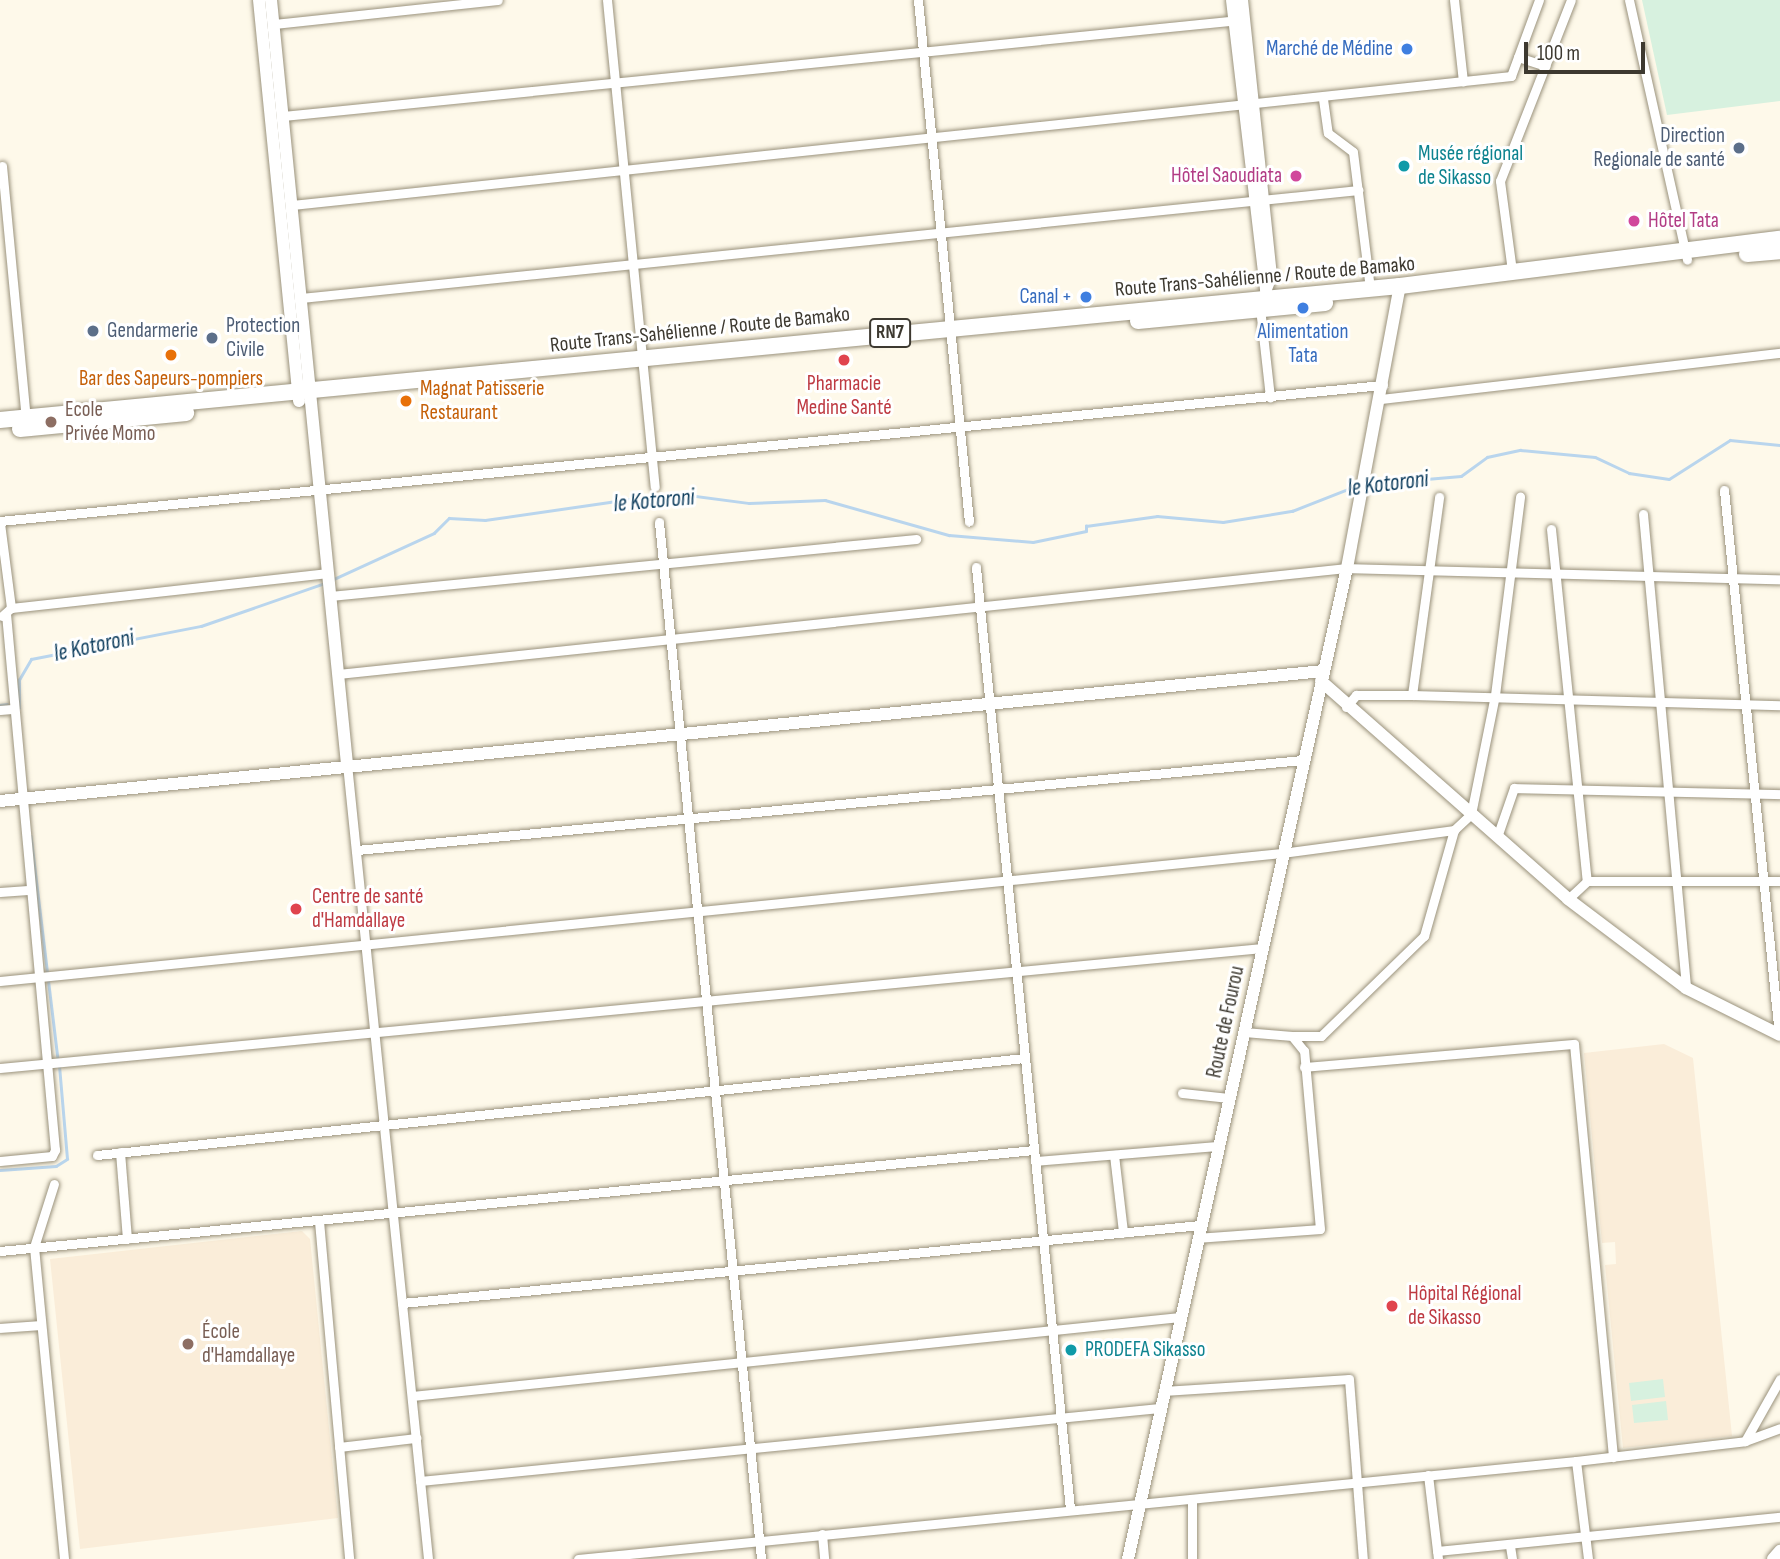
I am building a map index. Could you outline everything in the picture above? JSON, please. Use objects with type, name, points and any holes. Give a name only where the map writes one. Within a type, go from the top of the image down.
[{"type":"highway","name":"Route Trans-Sahélienne / Route de Bamako","points":[[1264,301],[1401,290],[1687,255],[1780,239]]},
{"type":"highway","name":"Route Trans-Sahélienne / Route de Bamako","points":[[0,420],[304,395],[1370,289],[1401,290],[1512,271],[1687,255],[1780,251]]},
{"type":"highway","name":"Route Trans-Sahélienne / Route de Bamako","points":[[0,430],[304,395]]},
{"type":"street","points":[[259,0],[304,395],[320,490],[428,1559]]},
{"type":"street","points":[[271,0],[301,298],[304,395]]},
{"type":"street","points":[[274,24],[498,0]]},
{"type":"street","points":[[607,0],[655,487]]},
{"type":"street","points":[[918,0],[969,522]]},
{"type":"street","points":[[1232,0],[1239,20],[1257,200],[1271,276],[1264,301],[1270,397]]},
{"type":"street","points":[[1239,20],[1242,0]]},
{"type":"street","points":[[1454,0],[1463,82]]},
{"type":"street","points":[[292,205],[1248,108],[1511,76],[1539,0]]},
{"type":"street","points":[[1512,271],[1500,181],[1571,0]]},
{"type":"street","points":[[1629,0],[1687,255]]},
{"type":"street","points":[[282,116],[1239,20]]},
{"type":"street","points":[[1518,57],[1546,66]]},
{"type":"street","points":[[1323,99],[1328,133],[1353,152],[1370,289]]},
{"type":"street","points":[[2,166],[26,418]]},
{"type":"street","points":[[301,298],[942,229],[1358,190]]},
{"type":"street","name":"Route de Fourou","points":[[1128,1559],[1302,760],[1347,568],[1401,290]]},
{"type":"street","points":[[0,1161],[54,1153],[28,890],[24,799],[12,709],[0,522],[1270,397],[1382,392],[1780,353]]},
{"type":"street","points":[[1724,490],[1735,578],[1753,793],[1779,1035]]},
{"type":"street","points":[[1412,695],[1439,497]]},
{"type":"street","points":[[1244,1032],[1321,1036],[1424,936],[1454,830],[1471,814],[1495,695],[1520,497]]},
{"type":"street","points":[[1643,514],[1663,790],[1686,988]]},
{"type":"street","points":[[659,522],[708,998],[723,1181],[761,1559]]},
{"type":"street","points":[[1551,529],[1587,881]]},
{"type":"street","points":[[329,593],[662,564],[916,538]]},
{"type":"street","points":[[976,567],[1070,1509]]},
{"type":"street","points":[[338,674],[1347,568],[1511,577],[1780,579]]},
{"type":"street","points":[[6,613],[328,573]]},
{"type":"street","points":[[0,801],[990,701],[1322,676],[1346,707],[1569,899],[1686,988],[1779,1035]]},
{"type":"street","points":[[1346,707],[1356,695],[1495,695],[1780,705]]},
{"type":"street","points":[[0,710],[12,709]]},
{"type":"street","points":[[356,850],[689,821],[997,785],[1302,760]]},
{"type":"street","points":[[1497,837],[1514,788],[1780,794]]},
{"type":"street","points":[[0,981],[365,941],[698,910],[1007,877],[1282,853],[1454,830]]},
{"type":"street","points":[[1569,899],[1587,881],[1780,881]]},
{"type":"street","points":[[0,892],[28,890]]},
{"type":"street","points":[[0,1068],[1015,968],[1262,948]]},
{"type":"street","points":[[1197,1238],[1320,1228],[1304,1051],[1292,1036]]},
{"type":"street","points":[[1304,1067],[1574,1044],[1613,1457]]},
{"type":"street","points":[[97,1155],[384,1122],[716,1093],[1024,1058]]},
{"type":"street","points":[[1182,1093],[1229,1098]]},
{"type":"street","points":[[1035,1161],[1218,1146]]},
{"type":"street","points":[[0,1251],[1034,1150]]},
{"type":"street","points":[[120,1152],[127,1239]]},
{"type":"street","points":[[1114,1155],[1123,1232]]},
{"type":"street","points":[[54,1184],[34,1248],[64,1559]]},
{"type":"street","points":[[319,1221],[349,1559]]},
{"type":"street","points":[[402,1303],[1201,1225]]},
{"type":"street","points":[[412,1396],[1180,1317]]},
{"type":"street","points":[[0,1328],[40,1325]]},
{"type":"street","points":[[1164,1391],[1349,1379],[1363,1559]]},
{"type":"street","points":[[1745,1441],[1780,1379]]},
{"type":"street","points":[[420,1481],[1159,1408]]},
{"type":"street","points":[[578,1559],[1070,1509],[1138,1507],[1192,1499],[1613,1457],[1745,1441],[1780,1428]]},
{"type":"street","points":[[339,1447],[416,1438]]},
{"type":"street","points":[[1576,1461],[1588,1559]]},
{"type":"street","points":[[1428,1475],[1438,1555],[1780,1517]]},
{"type":"street","points":[[1192,1499],[1192,1559]]},
{"type":"street","points":[[822,1534],[824,1559]]},
{"type":"street","points":[[1510,1546],[1512,1559]]},
{"type":"street","points":[[1773,1559],[1780,1551]]},
{"type":"shaded area","points":[[1664,1044],[1693,1058],[1732,1436],[1623,1448],[1605,1265],[1616,1264],[1615,1242],[1602,1243],[1584,1053]]},
{"type":"shaded area","name":"École d'Hamdallaye","points":[[302,1231],[310,1239],[338,1518],[80,1549],[50,1259]]},
{"type":"green space","points":[[1642,0],[1780,0],[1780,101],[1667,115]]},
{"type":"green space","points":[[1663,1379],[1665,1397],[1631,1401],[1629,1383]]},
{"type":"green space","points":[[1666,1401],[1668,1420],[1634,1423],[1632,1405]]},
{"type":"waterway","name":"le Kotoroni","points":[[1368,484],[1461,476],[1487,457],[1520,450],[1595,457],[1629,473],[1669,479],[1730,440],[1780,445]]},
{"type":"waterway","name":"le Kotoroni","points":[[334,579],[434,533],[449,518],[485,520],[673,493],[749,503],[825,500],[949,535],[1033,542],[1086,531],[1086,526],[1157,516],[1223,522],[1292,511],[1358,485]]},
{"type":"waterway","name":"le Kotoroni","points":[[19,708],[19,680],[31,659],[201,626],[325,583]]},
{"type":"waterway","points":[[0,705],[7,704]]},
{"type":"waterway","name":"le Kotoroni","points":[[31,836],[58,1059]]},
{"type":"waterway","name":"le Kotoroni","points":[[0,1170],[56,1166],[67,1159],[59,1065]]},
{"type":"place","name":"Marché de Médine","points":[[1407,49]]},
{"type":"place","name":"Direction Regionale de santé","points":[[1739,148]]},
{"type":"place","name":"Musée régional de Sikasso","points":[[1404,166]]},
{"type":"place","name":"Hôtel Saoudiata","points":[[1296,176]]},
{"type":"place","name":"Hôtel Tata","points":[[1634,221]]},
{"type":"place","name":"Canal +","points":[[1086,297]]},
{"type":"place","name":"Alimentation Tata","points":[[1303,308]]},
{"type":"place","name":"Gendarmerie","points":[[93,331]]},
{"type":"place","name":"Protection Civile","points":[[212,338]]},
{"type":"place","name":"Bar des Sapeurs-pompiers","points":[[171,355]]},
{"type":"place","name":"Pharmacie Medine Santé","points":[[844,360]]},
{"type":"place","name":"Magnat Patisserie Restaurant","points":[[406,401]]},
{"type":"place","name":"Ecole Privée Momo","points":[[51,422]]},
{"type":"place","name":"Centre de santé d'Hamdallaye","points":[[296,909]]},
{"type":"place","name":"Hôpital Régional de Sikasso","points":[[1392,1306]]},
{"type":"place","name":"École d'Hamdallaye","points":[[188,1344]]},
{"type":"place","name":"PRODEFA Sikasso","points":[[1071,1350]]}]
